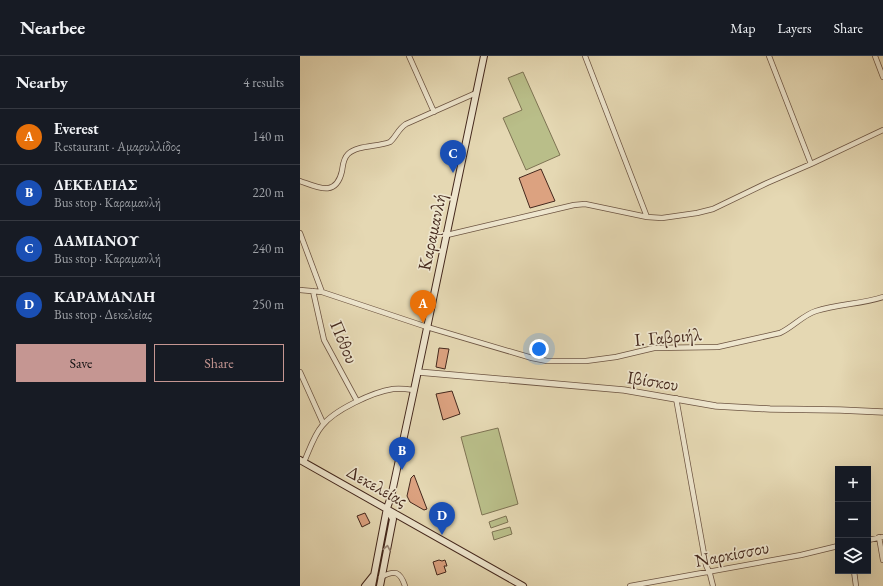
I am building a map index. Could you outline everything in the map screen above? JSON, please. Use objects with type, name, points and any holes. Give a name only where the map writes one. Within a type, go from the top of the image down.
[{"type":"main road","name":"Καραμανλή","points":[[372,586],[387,508],[391,497],[428,327],[484,56]]},
{"type":"main road","name":"Δεκελείας","points":[[302,461],[523,586]]},
{"type":"main road","points":[[380,586],[393,519],[387,508]]},
{"type":"main road","points":[[365,586],[374,575]]},
{"type":"street","points":[[409,56],[434,112]]},
{"type":"street","points":[[585,56],[647,217]]},
{"type":"street","points":[[769,56],[811,164]]},
{"type":"street","points":[[875,56],[883,76]]},
{"type":"street","points":[[300,181],[322,189],[330,188],[336,183],[348,154],[352,151],[390,142],[394,139],[402,126],[476,93]]},
{"type":"street","points":[[447,235],[574,205],[585,204],[647,217],[662,218],[684,216],[713,209],[883,130]]},
{"type":"street","points":[[300,233],[322,292]]},
{"type":"street","name":"Ι. Γαβριήλ","points":[[300,290],[322,292],[428,327],[532,358],[547,361],[586,361],[616,357],[654,348],[718,347],[780,333],[805,316],[817,310],[883,297]]},
{"type":"street","name":"Πόθου","points":[[313,291],[324,340],[357,401]]},
{"type":"street","points":[[300,372],[323,423]]},
{"type":"street","name":"Ιβίσκου","points":[[418,372],[617,389],[716,406],[883,412]]},
{"type":"street","points":[[302,461],[323,423],[341,410],[357,401],[394,388],[414,390]]},
{"type":"street","points":[[676,398],[696,515],[706,565],[713,586]]},
{"type":"street","points":[[871,539],[881,537],[883,560]]},
{"type":"street","name":"Ναρκίσσου","points":[[630,586],[801,555],[835,547]]},
{"type":"street","points":[[381,578],[390,573],[397,573],[403,579],[405,586]]},
{"type":"street","points":[[854,574],[856,586]]},
{"type":"green space","points":[[523,72],[560,155],[526,170],[503,118],[522,110],[508,78]]},
{"type":"green space","points":[[498,428],[518,504],[482,515],[461,437]]},
{"type":"green space","points":[[506,516],[508,522],[491,528],[489,522]]},
{"type":"green space","points":[[510,527],[512,534],[494,540],[492,532]]},
{"type":"building","points":[[541,169],[555,201],[530,208],[519,178]]},
{"type":"building","points":[[439,348],[449,349],[445,369],[436,367]]},
{"type":"building","points":[[452,391],[460,414],[443,420],[436,394]]},
{"type":"building","points":[[414,475],[427,509],[424,510],[410,502],[407,496],[411,478]]},
{"type":"building","points":[[365,513],[370,523],[362,527],[357,516]]},
{"type":"building","points":[[445,560],[447,566],[444,566],[446,572],[437,575],[433,562]]},
{"type":"place","name":"ΔΑΜΙΑΝΟΥ","points":[[453,173]]},
{"type":"place","name":"Everest","points":[[423,323]]},
{"type":"place","name":"ΔΕΚΕΛΕΙΑΣ","points":[[402,470]]},
{"type":"place","name":"ΚΑΡΑΜΑΝΛΗ","points":[[442,535]]}]
